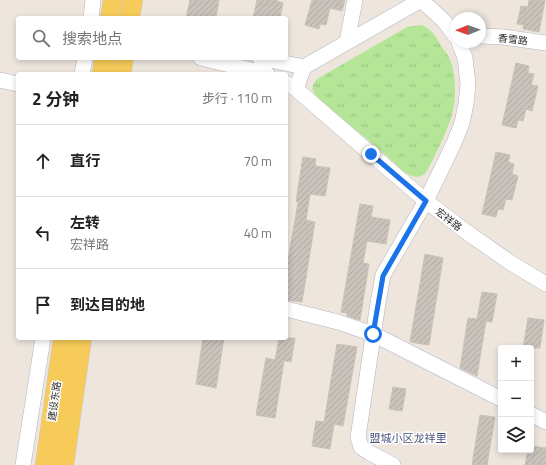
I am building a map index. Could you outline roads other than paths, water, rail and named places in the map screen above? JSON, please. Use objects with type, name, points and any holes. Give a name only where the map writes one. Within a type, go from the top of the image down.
[{"type":"main road","points":[[110,16],[113,0]]},
{"type":"main road","points":[[130,16],[133,0]]},
{"type":"main road","points":[[102,72],[104,60]]},
{"type":"main road","points":[[121,72],[124,60]]},
{"type":"main road","name":"建设东路","points":[[45,465],[63,340]]},
{"type":"main road","name":"建设东路","points":[[64,465],[82,340]]},
{"type":"street","points":[[91,16],[93,0]]},
{"type":"street","points":[[347,42],[355,0]]},
{"type":"street","points":[[291,86],[304,68],[421,0],[444,21],[450,29]]},
{"type":"street","name":"香雪路","points":[[486,36],[504,37],[546,43]]},
{"type":"street","points":[[393,465],[361,447],[358,436],[373,334],[383,276],[426,201],[454,143],[462,122],[468,84],[465,58],[461,48]]},
{"type":"street","points":[[82,72],[85,60]]},
{"type":"street","points":[[209,60],[259,72]]},
{"type":"street","points":[[269,60],[304,68]]},
{"type":"street","points":[[0,80],[16,84]]},
{"type":"street","name":"宏祥路","points":[[291,86],[426,201],[511,263],[546,284]]},
{"type":"street","points":[[288,310],[338,322],[373,334],[498,397]]},
{"type":"street","points":[[23,465],[43,340]]},
{"type":"street","points":[[534,416],[546,422]]},
{"type":"district","name":"盟城小区龙祥里","points":[[408,438]]}]
